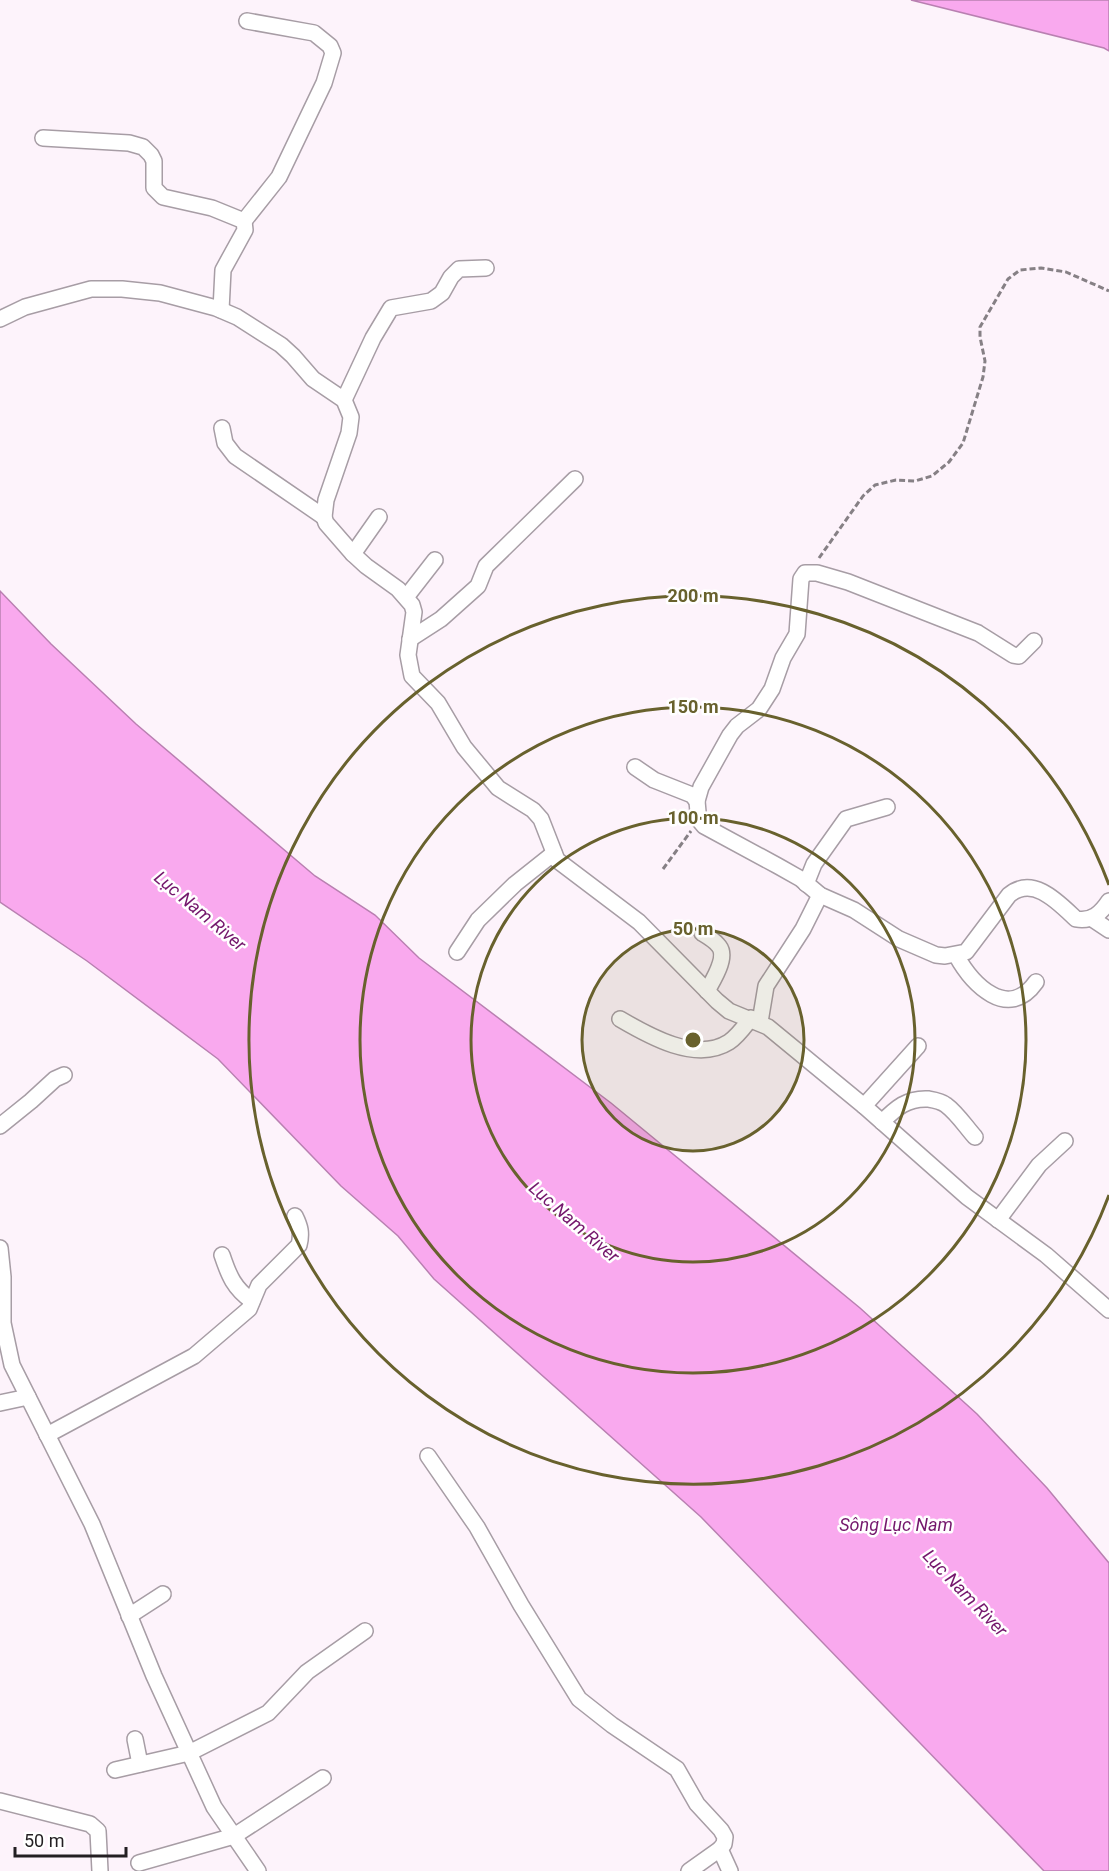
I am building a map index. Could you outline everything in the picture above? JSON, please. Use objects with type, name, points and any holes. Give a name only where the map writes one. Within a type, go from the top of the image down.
[{"type":"street","points":[[221,310],[223,270],[245,230],[244,221],[279,177],[324,83],[333,53],[330,46],[314,33],[248,21]]},
{"type":"street","points":[[43,138],[129,143],[143,147],[154,161],[154,188],[157,193],[163,197],[212,208],[244,221]]},
{"type":"street","points":[[344,400],[373,338],[391,308],[431,301],[442,293],[451,277],[459,269],[486,268]]},
{"type":"street","points":[[0,319],[25,308],[71,294],[103,288],[160,293],[221,310],[237,317],[281,345],[313,379],[344,400],[351,417],[350,433],[326,500],[324,517],[326,523],[366,566],[406,596],[414,612],[408,655],[412,676],[438,703],[464,747],[498,788],[533,810],[541,819],[557,860],[639,921],[729,1011],[755,1020],[864,1106],[967,1197],[1046,1255],[1109,1310]]},
{"type":"street","points":[[222,428],[225,443],[235,456],[324,517]]},
{"type":"street","points":[[410,639],[441,619],[478,586],[486,566],[575,479]]},
{"type":"street","points":[[353,554],[379,517]]},
{"type":"street","points":[[406,596],[435,560]]},
{"type":"street","points":[[1034,641],[1023,654],[1013,655],[978,633],[848,582],[817,573],[805,573],[801,579],[797,634],[783,658],[772,689],[759,709],[737,726],[730,735],[700,787],[697,801],[699,820],[704,826],[778,866],[820,896],[854,910],[899,939],[936,955],[956,955],[966,952],[1015,890],[1033,888],[1044,892],[1076,919],[1098,915],[1109,901]]},
{"type":"street","points":[[635,767],[654,780],[692,795],[697,801]]},
{"type":"street","points":[[806,884],[814,864],[846,819],[887,807]]},
{"type":"street","points":[[457,952],[478,920],[515,884],[554,854]]},
{"type":"street","points":[[620,1019],[643,1032],[692,1049],[719,1047],[730,1042],[755,1020],[766,986],[803,929],[820,896]]},
{"type":"street","points":[[1091,918],[1109,930]]},
{"type":"street","points":[[702,933],[720,946],[722,955],[719,967],[707,991]]},
{"type":"street","points":[[956,955],[966,973],[976,984],[1000,998],[1020,998],[1036,982]]},
{"type":"street","points":[[864,1106],[918,1046]]},
{"type":"street","points":[[0,1126],[55,1079],[64,1075]]},
{"type":"street","points":[[882,1122],[907,1101],[932,1099],[949,1107],[975,1137]]},
{"type":"street","points":[[998,1220],[1039,1165],[1065,1141]]},
{"type":"street","points":[[47,1435],[194,1356],[249,1309],[259,1285],[299,1245],[300,1226],[295,1216]]},
{"type":"street","points":[[0,1248],[6,1367],[28,1397],[92,1524],[154,1676],[214,1807],[258,1871]]},
{"type":"street","points":[[222,1255],[228,1273],[239,1292],[252,1301]]},
{"type":"street","points":[[0,1403],[28,1397]]},
{"type":"street","points":[[428,1456],[477,1527],[521,1605],[579,1698],[612,1725],[677,1769],[697,1804],[722,1830],[725,1837],[720,1849],[689,1871]]},
{"type":"street","points":[[129,1616],[163,1594]]},
{"type":"street","points":[[115,1770],[189,1753],[268,1713],[307,1672],[365,1631]]},
{"type":"street","points":[[135,1739],[140,1764]]},
{"type":"street","points":[[139,1863],[234,1836],[323,1778]]},
{"type":"street","points":[[0,1801],[90,1824],[98,1831],[100,1871]]},
{"type":"street","points":[[720,1849],[730,1871]]},
{"type":"path","points":[[809,572],[863,496],[876,485],[896,480],[915,481],[932,477],[949,462],[963,443],[983,377],[985,360],[980,327],[1008,279],[1020,270],[1041,268],[1066,272],[1109,291]]},
{"type":"path","points":[[663,869],[699,820]]},
{"type":"water","points":[[911,0],[1109,0],[1109,51],[1104,48]]},
{"type":"water","name":"Sông Lục Nam","points":[[0,591],[51,644],[136,724],[315,876],[375,915],[419,958],[611,1103],[860,1308],[977,1414],[1047,1488],[1109,1563],[1109,1871],[1044,1871],[701,1517],[434,1279],[398,1236],[341,1186],[218,1059],[87,961],[0,902]]},
{"type":"water label","name":"Lục Nam River","points":[[200,911]]},
{"type":"water label","name":"Lục Nam River","points":[[574,1222]]},
{"type":"water label","name":"Lục Nam River","points":[[965,1593]]}]
